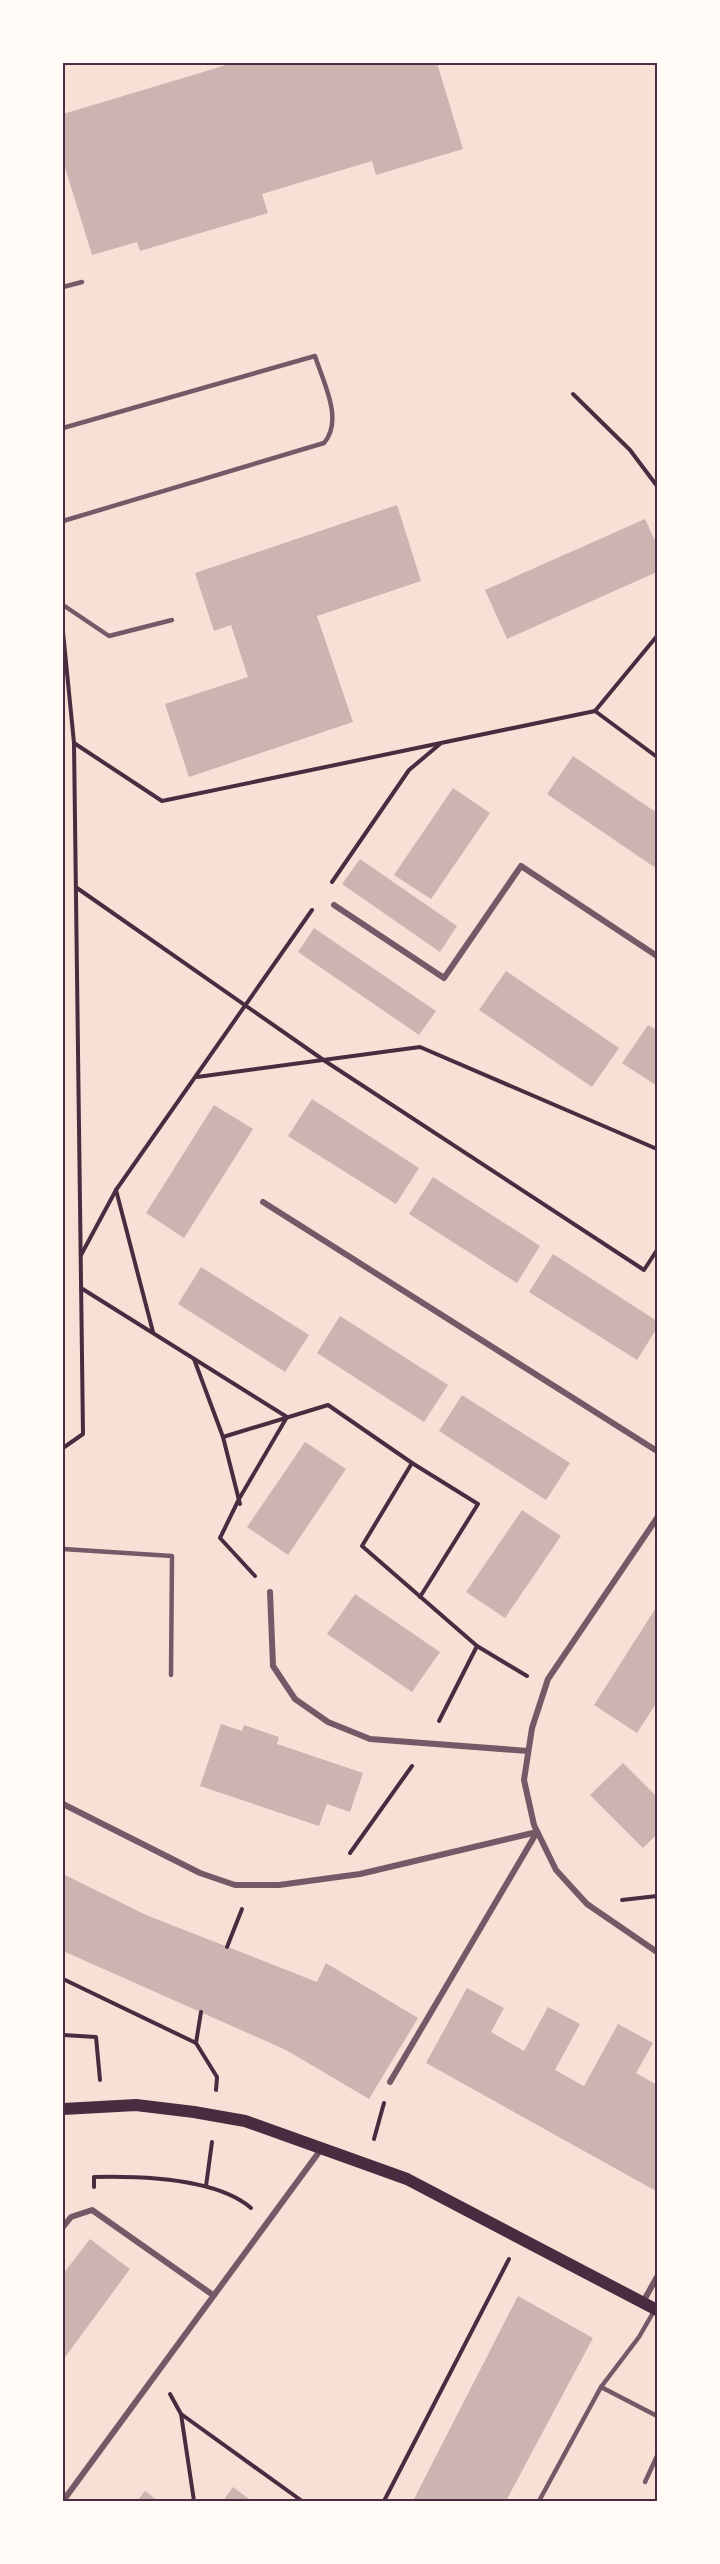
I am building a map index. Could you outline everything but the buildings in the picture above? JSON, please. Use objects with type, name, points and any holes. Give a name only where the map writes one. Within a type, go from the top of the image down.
[{"type":"main road","points":[[63,2109],[136,2104],[245,2121],[407,2179],[656,2309]]},
{"type":"street","points":[[334,905],[444,978],[521,866],[657,956]]},
{"type":"street","points":[[263,1202],[657,1451]]},
{"type":"street","points":[[657,1518],[548,1679],[532,1728],[524,1779],[536,1828],[556,1870],[587,1904],[657,1952]]},
{"type":"street","points":[[270,1592],[273,1666],[295,1699],[328,1722],[370,1739],[528,1751]]},
{"type":"street","points":[[63,1804],[200,1873],[235,1885],[279,1885],[360,1874],[536,1828]]},
{"type":"street","points":[[390,2082],[536,1828]]},
{"type":"street","points":[[63,2501],[322,2148]]},
{"type":"street","points":[[63,2227],[70,2217],[92,2210],[213,2295]]},
{"type":"street","points":[[642,2302],[657,2277]]},
{"type":"lane","points":[[63,287],[82,282]]},
{"type":"lane","points":[[63,428],[315,356],[334,418],[332,434],[324,443],[63,520]]},
{"type":"lane","points":[[63,604],[109,636],[172,620]]},
{"type":"lane","points":[[63,1550],[172,1556],[171,1675]]},
{"type":"lane","points":[[539,2501],[601,2387],[639,2337],[656,2309]]},
{"type":"lane","points":[[601,2387],[657,2416]]},
{"type":"lane","points":[[645,2482],[657,2456]]},
{"type":"path","points":[[573,394],[630,450],[657,486]]},
{"type":"path","points":[[63,632],[75,743],[83,1434],[63,1448]]},
{"type":"path","points":[[75,743],[162,801],[595,711],[657,636]]},
{"type":"path","points":[[595,711],[657,756]]},
{"type":"path","points":[[327,888],[409,770],[440,744]]},
{"type":"path","points":[[76,888],[325,1061],[644,1270],[657,1250]]},
{"type":"path","points":[[81,1256],[116,1190],[314,908]]},
{"type":"path","points":[[196,1077],[420,1047],[657,1149]]},
{"type":"path","points":[[116,1190],[153,1333]]},
{"type":"path","points":[[81,1288],[287,1417]]},
{"type":"path","points":[[193,1359],[223,1437],[240,1504]]},
{"type":"path","points":[[223,1437],[328,1405],[412,1463],[478,1504],[420,1597]]},
{"type":"path","points":[[270,1592],[220,1538],[239,1499],[287,1417]]},
{"type":"path","points":[[412,1463],[362,1546],[477,1646],[545,1688]]},
{"type":"path","points":[[227,1947],[252,1884]]},
{"type":"path","points":[[63,1979],[196,2043],[217,2077],[215,2116],[206,2186]]},
{"type":"path","points":[[196,2043],[201,2012]]},
{"type":"path","points":[[63,2035],[96,2037],[103,2107]]},
{"type":"path","points":[[367,2164],[390,2082]]},
{"type":"path","points":[[92,2210],[94,2177],[125,2177],[206,2186],[238,2197],[267,2222]]},
{"type":"path","points":[[384,2501],[520,2237]]},
{"type":"path","points":[[157,2370],[180,2414],[194,2501]]},
{"type":"path","points":[[180,2414],[302,2501]]}]
